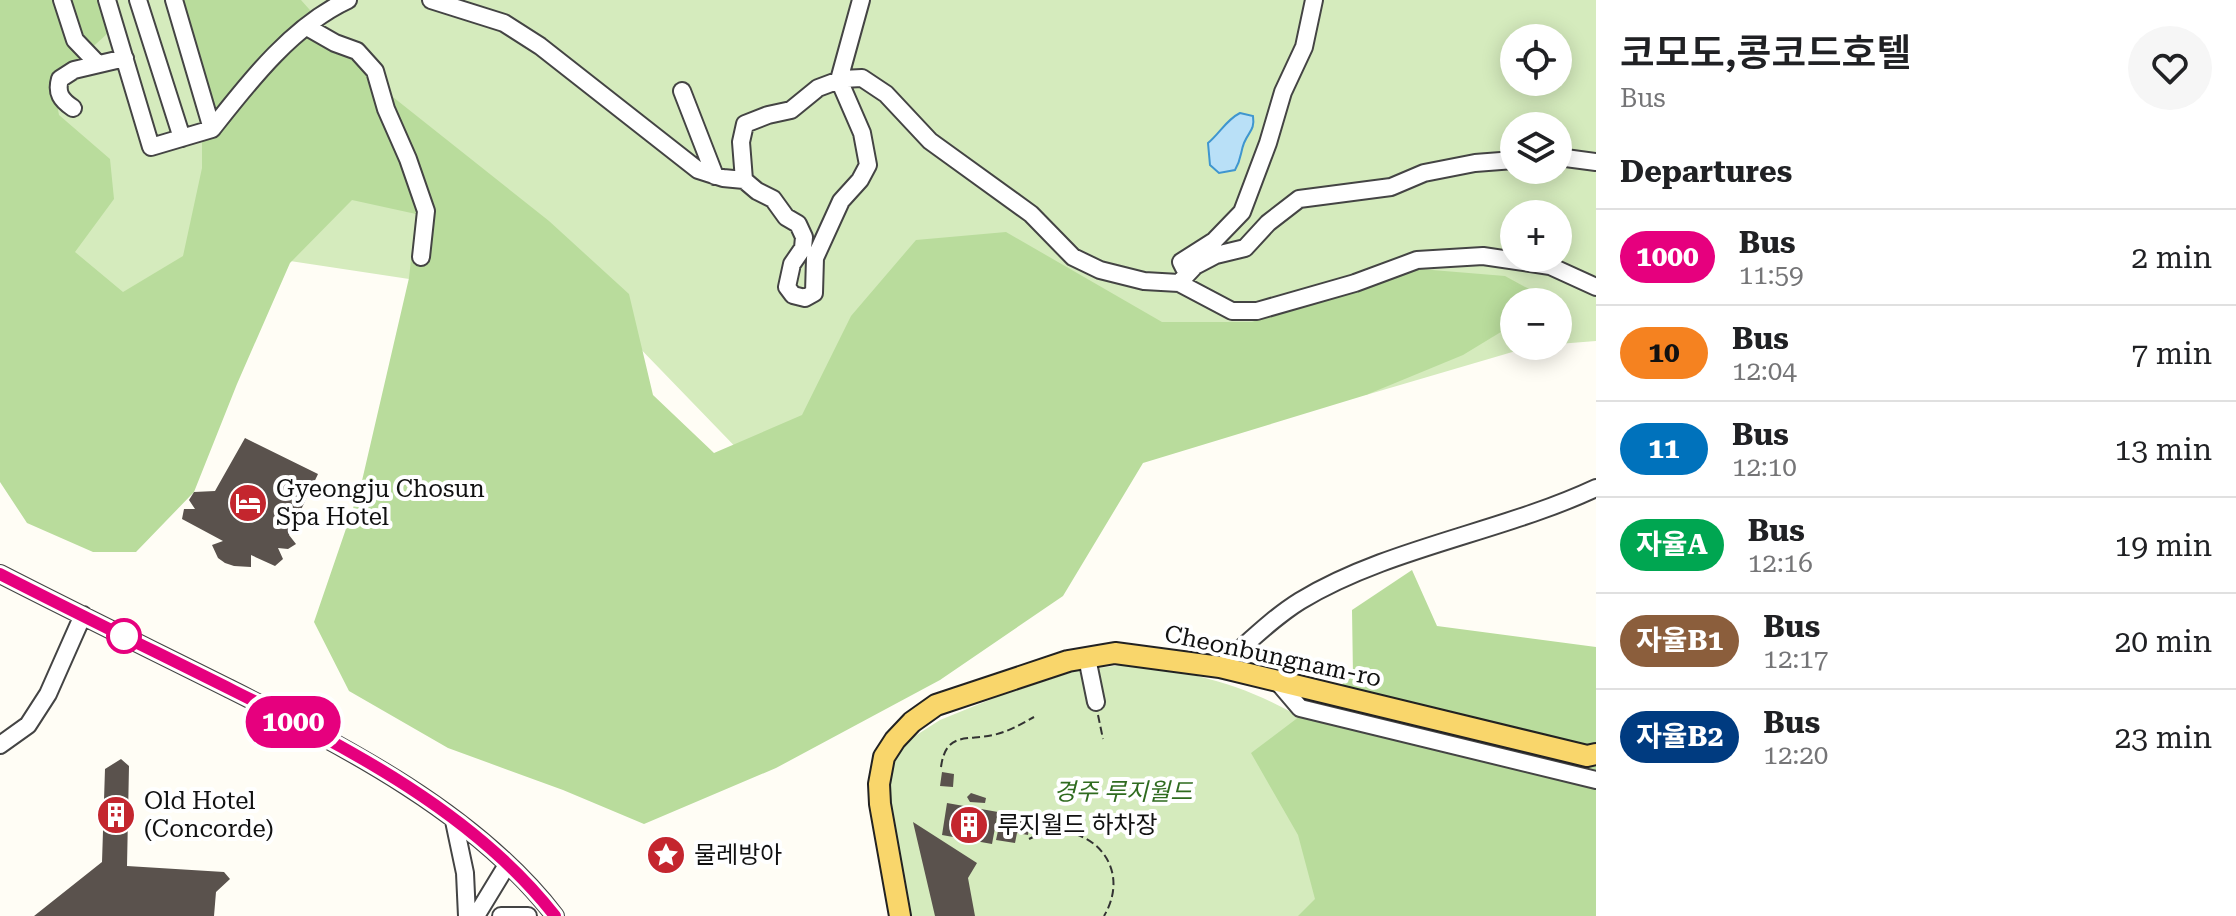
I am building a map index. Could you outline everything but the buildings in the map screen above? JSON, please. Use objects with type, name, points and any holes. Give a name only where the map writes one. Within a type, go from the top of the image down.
[{"type":"main road","name":"Cheonbungnam-ro","points":[[900,916],[879,784],[884,757],[895,740],[912,722],[936,705],[1068,661],[1115,653],[1220,667],[1593,756]]},
{"type":"street","points":[[62,0],[75,40],[97,63]]},
{"type":"street","points":[[107,0],[151,147],[212,129],[247,85],[307,27],[333,7],[348,0]]},
{"type":"street","points":[[138,0],[182,138]]},
{"type":"street","points":[[174,0],[212,129]]},
{"type":"street","points":[[431,0],[504,23],[540,46],[698,170],[744,180],[773,199],[786,217],[798,224],[804,237],[803,248],[792,264],[787,287],[793,295],[805,298],[814,293],[815,258],[841,201],[860,180],[868,165],[862,133],[839,80],[861,0]]},
{"type":"street","points":[[1314,0],[1304,47],[1283,92],[1242,212],[1214,241],[1181,262],[1184,268],[1245,248],[1268,223],[1299,199],[1391,187],[1424,173],[1500,161]]},
{"type":"street","points":[[307,27],[357,51],[375,71],[386,109],[426,211],[421,257]]},
{"type":"street","points":[[73,108],[62,101],[57,89],[60,79],[74,70],[125,58]]},
{"type":"street","points":[[744,180],[741,142],[745,124],[791,110],[818,88],[839,80],[862,78],[886,94],[930,141],[1031,214],[1073,257],[1100,270],[1144,281],[1179,283],[1232,311],[1257,311],[1355,283],[1417,260],[1483,256],[1550,266],[1596,287]]},
{"type":"street","points":[[682,91],[715,176]]},
{"type":"street","points":[[1572,159],[1596,162]]},
{"type":"street","points":[[1179,283],[1195,266]]},
{"type":"street","points":[[1220,667],[1299,602],[1359,571],[1510,522],[1596,488]]},
{"type":"street","points":[[0,574],[267,708],[378,768],[489,848],[555,916]]},
{"type":"street","points":[[0,745],[28,725],[40,707],[83,615]]},
{"type":"street","points":[[1087,658],[1096,702]]},
{"type":"street","points":[[1275,679],[1300,708],[1596,780]]},
{"type":"street","points":[[454,821],[465,873],[467,916]]},
{"type":"street","points":[[476,916],[507,865]]},
{"type":"street","points":[[501,916],[528,916]]},
{"type":"path","points":[[1096,702],[1103,739]]},
{"type":"path","points":[[941,767],[946,749],[955,741],[1005,732],[1034,717]]},
{"type":"path","points":[[1029,839],[1053,833],[1073,834],[1090,840],[1105,855],[1113,874],[1114,892],[1104,916]]},
{"type":"green space","points":[[0,0],[1596,0],[1596,341],[1572,343],[1572,288],[1500,288],[1500,356],[1366,395],[1172,399],[804,518],[601,308],[257,256],[111,347],[0,248]]},
{"type":"green space","points":[[0,0],[98,0],[108,33],[53,83],[59,115],[110,159],[114,199],[75,252],[123,292],[183,256],[202,168],[202,103],[164,0],[301,0],[374,82],[549,221],[629,294],[653,395],[714,453],[802,415],[851,316],[916,240],[1006,232],[1162,322],[1252,322],[1316,298],[1420,269],[1505,276],[1527,288],[1500,288],[1500,333],[1463,355],[1366,395],[1143,463],[1063,596],[940,680],[776,768],[644,824],[563,790],[448,748],[349,691],[314,622],[361,485],[409,278],[416,214],[352,200],[290,263],[194,492],[136,552],[93,552],[27,523],[0,482]]},
{"type":"green space","points":[[1412,570],[1437,626],[1596,647],[1596,916],[1298,916],[1315,899],[1298,835],[1251,753],[1353,676],[1352,610]]},
{"type":"green space","name":"경주 루지월드","points":[[1122,665],[1169,670],[1213,680],[1256,695],[1298,716],[1578,790],[1596,916],[907,916],[892,838],[889,788],[893,763],[901,745],[940,720],[999,696],[1075,671]]},
{"type":"water","points":[[1240,113],[1253,116],[1252,128],[1235,170],[1219,173],[1210,165],[1208,143]]},
{"type":"bus line","name":"1000","points":[[0,574],[267,708],[378,768],[423,797],[489,848],[555,916]]},
{"type":"place","name":"Gyeongju Chosun Spa Hotel","points":[[248,503]]},
{"type":"place","name":"Old Hotel (Concorde)","points":[[116,815]]},
{"type":"place","name":"루지월드 하차장","points":[[969,825]]},
{"type":"place","name":"물레방아","points":[[666,855]]}]
